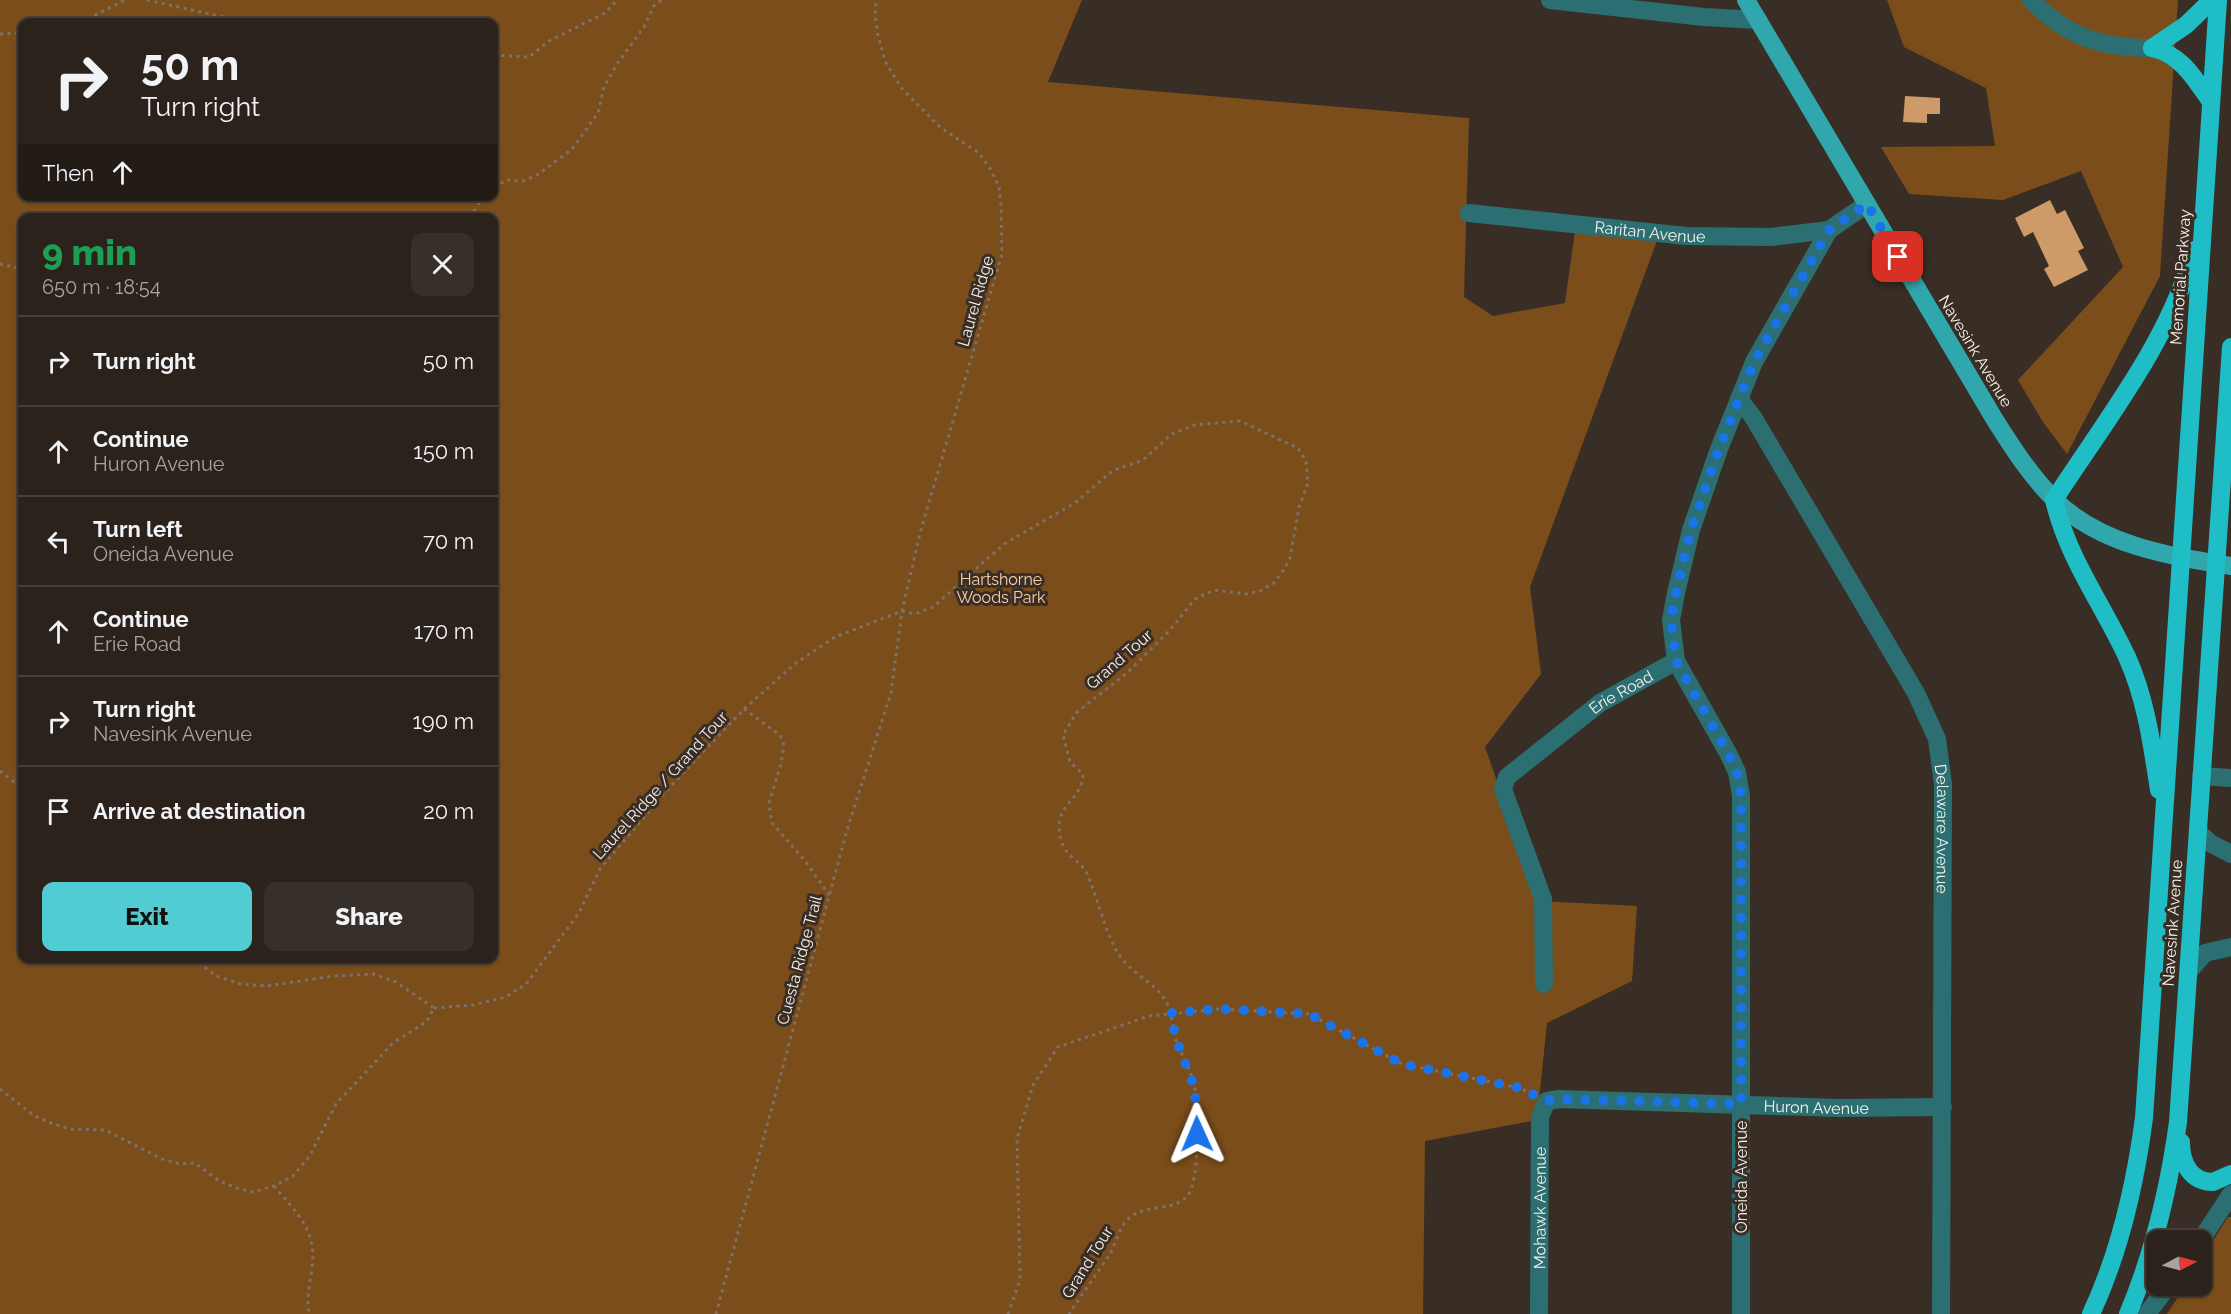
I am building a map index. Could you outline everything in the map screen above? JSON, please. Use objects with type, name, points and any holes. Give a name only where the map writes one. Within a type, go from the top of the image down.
[{"type":"highway","points":[[2152,48],[2186,25],[2212,0]]},
{"type":"highway","name":"Memorial Parkway","points":[[2181,557],[2218,0]]},
{"type":"highway","points":[[2152,48],[2170,54],[2179,60],[2211,102]]},
{"type":"highway","points":[[2164,825],[2147,718],[2135,676],[2072,556],[2054,500],[2162,331],[2182,287],[2204,213]]},
{"type":"highway","points":[[2223,565],[2231,347]]},
{"type":"highway","name":"Navesink Avenue","points":[[2091,1314],[2118,1244],[2140,1151],[2147,1086],[2181,557]]},
{"type":"highway","name":"Navesink Avenue","points":[[2128,1314],[2147,1265],[2164,1205],[2181,1090],[2201,776],[2223,565]]},
{"type":"highway","points":[[2181,1090],[2181,1148],[2188,1171],[2206,1182],[2213,1182],[2231,1174]]},
{"type":"main road","name":"Navesink Avenue","points":[[1746,0],[1995,420],[2024,464],[2054,500],[2093,528],[2114,538],[2181,557],[2223,565]]},
{"type":"street","points":[[1550,0],[1704,17],[1758,20]]},
{"type":"street","points":[[2031,0],[2052,18],[2081,37],[2117,47],[2152,48]]},
{"type":"street","points":[[1676,661],[1671,620],[1688,541],[1719,449],[1754,362],[1829,230],[1867,204]]},
{"type":"street","name":"Raritan Avenue","points":[[1469,213],[1686,236],[1771,237],[1829,230]]},
{"type":"street","name":"Delaware Avenue","points":[[1739,399],[1753,417],[1916,693],[1936,740],[1943,784],[1941,1314]]},
{"type":"street","name":"Erie Road","points":[[1544,984],[1543,898],[1503,789],[1507,777],[1600,703],[1676,661]]},
{"type":"street","name":"Oneida Avenue","points":[[1676,661],[1710,717],[1732,762],[1741,796],[1741,1314]]},
{"type":"street","points":[[2201,776],[2231,778]]},
{"type":"street","points":[[2198,832],[2210,843],[2231,854]]},
{"type":"street","points":[[2189,971],[2205,953],[2231,947]]},
{"type":"street","name":"Huron Avenue","points":[[1546,1101],[1559,1099],[1838,1108],[1943,1107]]},
{"type":"street","name":"Mohawk Avenue","points":[[1539,1314],[1540,1117],[1546,1101]]},
{"type":"street","points":[[2208,1230],[2231,1194]]},
{"type":"street","points":[[2147,1314],[2160,1296]]},
{"type":"path","points":[[89,18],[125,0]]},
{"type":"path","points":[[147,0],[228,18]]},
{"type":"path","points":[[498,55],[529,57],[549,41],[605,12],[617,0]]},
{"type":"path","points":[[651,0],[655,4]]},
{"type":"path","points":[[498,185],[507,180],[523,181],[539,174],[572,149],[598,113],[604,87],[625,51],[644,27],[655,4],[662,0]]},
{"type":"path","name":"Laurel Ridge","points":[[876,0],[874,15],[886,63],[903,90],[917,106],[941,128],[979,153],[999,186],[1003,222],[1002,255],[993,290],[946,440],[902,611]]},
{"type":"path","points":[[0,34],[18,33]]},
{"type":"path","points":[[0,264],[18,269]]},
{"type":"path","name":"Grand Tour","points":[[902,611],[915,614],[933,607],[1004,544],[1075,503],[1112,471],[1143,460],[1172,434],[1194,425],[1240,421],[1298,448],[1306,461],[1308,483],[1299,507],[1290,558],[1274,583],[1260,591],[1246,594],[1214,590],[1195,599],[1171,629],[1128,672],[1076,713],[1063,735],[1070,762],[1083,774],[1083,782],[1081,789],[1062,809],[1061,842],[1067,852],[1087,872],[1103,926],[1116,951],[1134,972],[1159,992],[1171,1013],[1175,1036],[1195,1089],[1196,1169],[1188,1196],[1179,1202],[1138,1212],[1130,1217],[1111,1252],[1069,1314]]},
{"type":"path","name":"Laurel Ridge / Grand Tour","points":[[434,1008],[473,1005],[506,998],[526,984],[579,913],[600,869],[669,788],[744,709],[796,663],[836,637],[902,611]]},
{"type":"path","name":"Cuesta Ridge Trail","points":[[716,1314],[847,830],[891,693],[902,611]]},
{"type":"path","points":[[744,709],[780,735],[784,745],[781,764],[770,794],[768,814],[772,823],[806,862],[829,895]]},
{"type":"path","points":[[0,771],[18,785]]},
{"type":"path","points":[[0,1089],[33,1115],[48,1122],[69,1129],[105,1130],[162,1159],[180,1164],[195,1163],[236,1188],[253,1192],[274,1186],[293,1176],[309,1157],[336,1104],[366,1069],[393,1043],[426,1022],[434,1008],[396,982],[373,974],[333,976],[267,987],[241,984],[216,976],[199,963]]},
{"type":"path","points":[[1008,1314],[1020,1280],[1017,1139],[1033,1085],[1058,1047],[1149,1016],[1171,1013],[1220,1009],[1309,1014],[1402,1064],[1520,1088],[1546,1101]]},
{"type":"path","points":[[274,1186],[303,1221],[313,1240],[313,1261],[307,1301],[309,1314]]},
{"type":"green space","name":"Hartshorne Woods Park","points":[[0,0],[1082,0],[1048,82],[1469,118],[1464,297],[1493,316],[1565,303],[1575,231],[1658,238],[1530,587],[1541,674],[1485,747],[1539,901],[1637,906],[1632,981],[1547,1023],[1537,1120],[1425,1141],[1423,1314],[0,1314]]},
{"type":"green space","points":[[1887,0],[2178,0],[2160,276],[2067,454],[2043,422],[2018,380],[2123,267],[2081,171],[2003,200],[1909,194],[1881,147],[1995,146],[1986,88],[1904,47]]},
{"type":"green space","points":[[2228,1217],[2231,1217],[2231,1314],[2167,1314],[2179,1296],[2212,1296],[2212,1242]]},
{"type":"building","points":[[1905,96],[1940,98],[1940,114],[1927,114],[1927,123],[1903,122]]},
{"type":"building","points":[[2050,200],[2057,214],[2065,210],[2084,248],[2078,251],[2088,270],[2054,287],[2044,269],[2049,266],[2033,232],[2024,237],[2015,218]]},
{"type":"route","points":[[1197,1134],[1195,1089],[1175,1036],[1171,1013],[1220,1009],[1309,1014],[1402,1064],[1520,1088],[1546,1101],[1559,1099],[1741,1104],[1743,828],[1741,796],[1737,772],[1728,753],[1710,717],[1676,661],[1672,642],[1673,607],[1691,530],[1719,449],[1754,362],[1829,230],[1867,204],[1898,257]]}]
